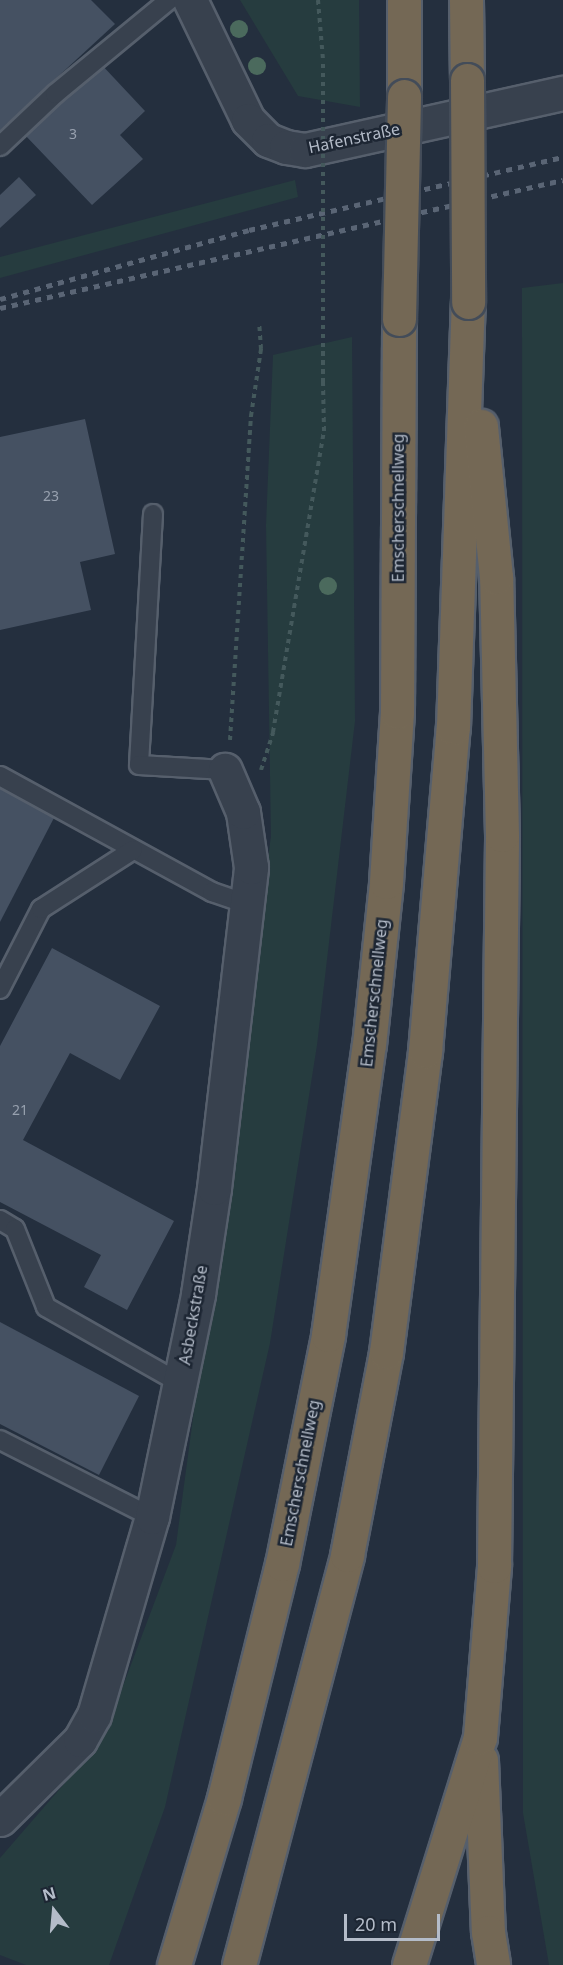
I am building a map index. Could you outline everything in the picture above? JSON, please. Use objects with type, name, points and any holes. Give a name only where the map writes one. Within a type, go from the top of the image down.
[{"type":"highway","name":"Emscherschnellweg","points":[[174,1965],[224,1798],[282,1563],[328,1335],[369,1045],[386,882],[396,712],[404,0]]},
{"type":"highway","points":[[239,1965],[347,1555],[386,1352],[425,1051],[451,751],[468,302],[466,0]]},
{"type":"highway","points":[[468,302],[496,577],[502,835],[494,1566],[480,1737],[488,1932],[494,1965]]},
{"type":"highway","points":[[409,1965],[480,1737]]},
{"type":"street","name":"Hafenstraße","points":[[190,0],[248,120],[268,140],[286,147],[305,150],[563,93]]},
{"type":"street","name":"Asbeckstraße","points":[[0,1819],[80,1740],[94,1715],[152,1517],[180,1383],[214,1188],[244,903],[251,867],[243,812],[225,770]]},
{"type":"lane","points":[[0,146],[55,93],[169,0]]},
{"type":"lane","points":[[153,514],[139,765],[225,770]]},
{"type":"lane","points":[[0,776],[212,892],[244,903]]},
{"type":"lane","points":[[0,989],[41,909],[133,850]]},
{"type":"lane","points":[[0,1220],[15,1228],[46,1307],[180,1383]]},
{"type":"lane","points":[[0,1440],[152,1517]]},
{"type":"path","points":[[243,812],[273,732],[324,431],[323,59],[318,0]]},
{"type":"path","points":[[225,770],[234,712],[251,416],[261,349],[259,322]]},
{"type":"green space","points":[[240,0],[359,0],[360,107],[298,96]]},
{"type":"green space","points":[[295,180],[298,197],[0,278],[0,257]]},
{"type":"green space","points":[[563,283],[563,1965],[549,1965],[523,1813],[522,288]]},
{"type":"green space","points":[[352,337],[355,721],[317,1045],[270,1343],[165,1807],[109,1965],[26,1965],[0,1955],[0,1858],[103,1739],[176,1545],[271,836],[266,525],[273,355]]},
{"type":"building","points":[[0,0],[91,0],[115,24],[0,130]]},
{"type":"building","points":[[100,63],[145,111],[120,135],[143,159],[92,205],[24,134]]},
{"type":"building","points":[[19,177],[36,195],[0,228],[0,195]]},
{"type":"building","points":[[85,419],[115,554],[80,562],[91,610],[0,630],[0,437]]},
{"type":"building","points":[[0,784],[56,814],[0,922]]},
{"type":"building","points":[[52,948],[160,1006],[120,1080],[70,1053],[23,1140],[174,1221],[127,1310],[84,1287],[101,1255],[0,1202],[0,1046]]},
{"type":"building","points":[[0,1322],[139,1396],[99,1475],[0,1424]]},
{"type":"railway","points":[[0,299],[249,230],[563,157]]},
{"type":"railway","points":[[0,308],[563,180]]}]
